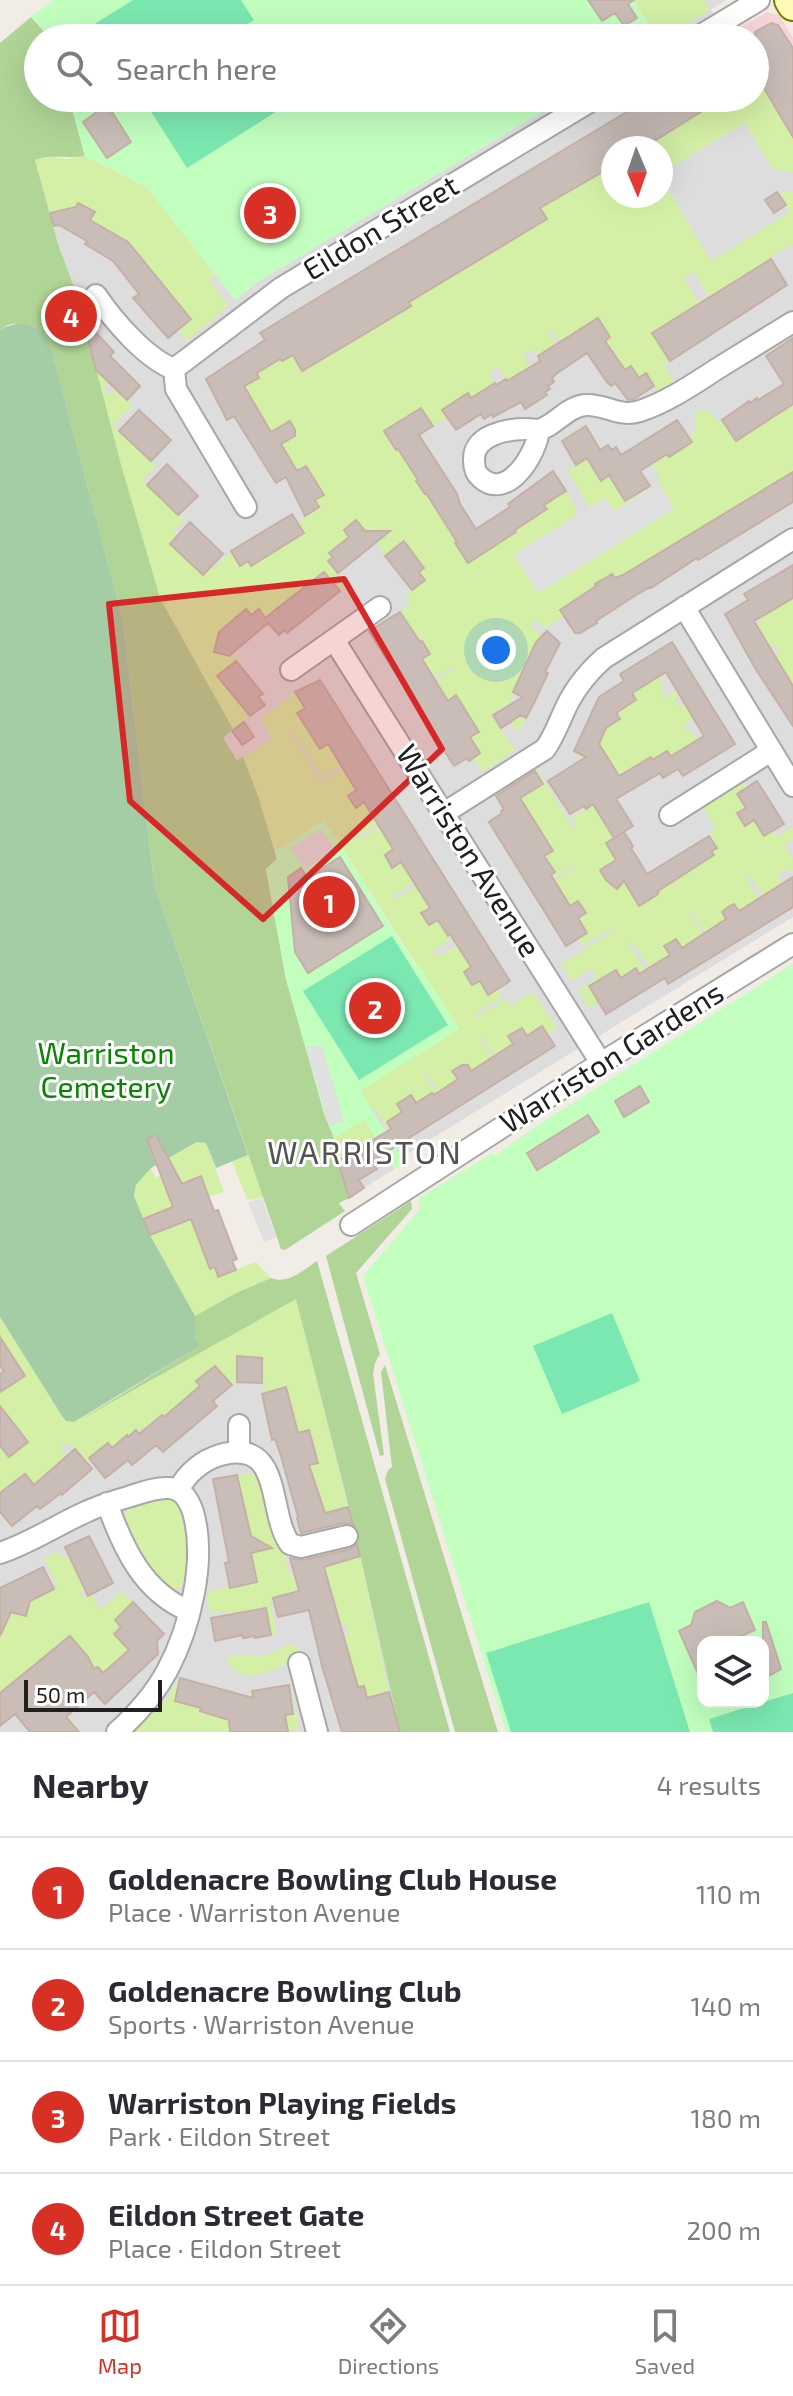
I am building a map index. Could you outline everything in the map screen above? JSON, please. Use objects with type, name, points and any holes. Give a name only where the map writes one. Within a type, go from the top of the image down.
[{"type":"street","points":[[719,24],[759,0]]},
{"type":"street","name":"Eildon Street","points":[[174,369],[265,298],[573,112]]},
{"type":"street","points":[[96,295],[155,360],[174,369],[176,389],[246,507]]},
{"type":"street","points":[[539,430],[567,412],[583,397],[597,406],[622,414],[649,408],[793,322]]},
{"type":"street","points":[[444,813],[545,749],[572,694],[594,666],[633,638],[793,539]]},
{"type":"street","points":[[291,670],[380,607]]},
{"type":"street","points":[[684,607],[793,786]]},
{"type":"street","name":"Warriston Avenue","points":[[334,640],[601,1063]]},
{"type":"street","points":[[670,815],[771,751]]},
{"type":"street","name":"Warriston Gardens","points":[[351,1225],[601,1063],[793,944]]},
{"type":"street","points":[[239,1425],[239,1452]]},
{"type":"street","points":[[178,1490],[201,1463],[220,1455],[239,1452],[253,1456],[266,1469],[290,1544],[301,1547],[347,1536]]},
{"type":"street","points":[[0,1553],[107,1503],[161,1488],[183,1493],[191,1507],[197,1534],[198,1567],[189,1611],[179,1645],[166,1673],[150,1699],[117,1732]]},
{"type":"street","points":[[107,1503],[139,1572],[165,1598],[189,1611]]},
{"type":"street","points":[[299,1663],[317,1732]]},
{"type":"highlighted area","points":[[344,579],[442,749],[263,919],[130,801],[109,604]]},
{"type":"shaded area","points":[[633,0],[726,0],[711,10],[720,24],[649,24]]},
{"type":"shaded area","points":[[767,12],[779,15],[793,38],[793,61],[769,69],[769,24],[745,24]]},
{"type":"shaded area","points":[[793,60],[793,917],[405,1155],[405,1162],[349,1198],[331,1139],[364,1120],[360,1091],[458,1029],[324,820],[275,851],[243,758],[238,760],[222,738],[233,729],[160,599],[77,295],[58,244],[35,159],[147,187],[235,300],[257,282],[542,112],[769,112],[769,69]]},
{"type":"shaded area","points":[[522,434],[529,440],[512,469],[497,477],[492,441]]},
{"type":"shaded area","points":[[659,483],[674,509],[538,593],[514,555],[605,498],[614,511]]},
{"type":"shaded area","points":[[322,829],[335,850],[305,869],[291,848]]},
{"type":"shaded area","points":[[321,1044],[344,1121],[329,1126],[306,1048]]},
{"type":"shaded area","points":[[262,1198],[276,1237],[264,1242],[248,1203]]},
{"type":"shaded area","points":[[296,1298],[353,1523],[400,1732],[0,1732],[0,1337],[60,1432]]},
{"type":"green space","points":[[53,0],[633,0],[649,24],[37,24],[31,17]]},
{"type":"green space","points":[[133,0],[241,0],[254,20],[248,24],[95,24]]},
{"type":"green space","points":[[633,0],[704,0],[710,10],[688,24],[649,24]]},
{"type":"green space","points":[[31,17],[37,24],[24,24],[24,112],[73,112],[85,156],[35,160],[58,244],[77,295],[160,598],[233,729],[223,738],[237,760],[243,757],[277,859],[266,869],[286,979],[349,1198],[339,1203],[345,1211],[285,1250],[281,1249],[154,883],[123,620],[54,359],[35,327],[17,324],[0,330],[0,43]]},
{"type":"green space","points":[[769,94],[793,137],[793,173],[773,169],[745,123],[673,166],[673,136],[662,136],[701,112],[769,112]]},
{"type":"green space","points":[[73,112],[542,112],[257,282],[235,300],[147,187],[85,156]]},
{"type":"green space","points":[[151,112],[276,112],[187,168]]},
{"type":"green space","points":[[46,156],[66,159],[85,156],[147,187],[215,275],[209,280],[229,305],[187,341],[178,330],[191,319],[159,293],[166,287],[159,278],[139,294],[152,272],[125,238],[120,241],[107,240],[111,232],[90,220],[94,212],[78,203],[64,226],[58,211],[50,213],[35,159]]},
{"type":"green space","points":[[601,173],[601,208],[673,208],[673,198],[711,261],[789,213],[779,195],[793,192],[793,244],[760,264],[769,280],[764,284],[771,296],[763,301],[746,274],[709,297],[694,272],[684,278],[708,318],[691,309],[652,333],[670,361],[664,365],[674,381],[657,391],[646,374],[639,378],[631,366],[625,370],[605,341],[610,337],[597,319],[561,343],[552,330],[548,332],[568,364],[551,349],[538,356],[533,349],[523,355],[534,374],[512,388],[498,367],[489,373],[495,383],[471,398],[467,393],[443,410],[447,417],[433,426],[421,408],[384,431],[468,563],[516,532],[514,528],[546,510],[544,505],[566,491],[575,506],[575,516],[514,555],[538,593],[674,509],[659,486],[659,476],[638,444],[640,442],[654,463],[695,433],[695,411],[707,410],[719,422],[723,420],[736,441],[793,404],[793,472],[772,486],[785,507],[782,510],[774,496],[768,500],[761,490],[729,510],[735,520],[717,518],[685,538],[677,555],[670,546],[638,566],[629,585],[622,574],[615,578],[611,574],[603,579],[604,585],[601,580],[595,584],[598,589],[560,609],[564,616],[545,628],[535,620],[530,625],[542,636],[526,661],[528,663],[507,708],[526,718],[518,734],[501,707],[493,715],[515,751],[482,772],[473,758],[480,753],[470,737],[478,732],[456,696],[448,701],[438,685],[424,689],[455,668],[453,666],[422,686],[421,683],[432,675],[422,659],[430,653],[422,641],[414,646],[394,615],[411,604],[406,595],[424,580],[419,572],[424,567],[404,541],[385,556],[378,545],[378,531],[356,531],[361,526],[356,520],[349,537],[329,552],[333,557],[328,561],[347,585],[339,591],[324,572],[272,613],[267,622],[246,610],[219,631],[233,649],[216,646],[214,652],[241,659],[240,665],[232,672],[228,667],[218,676],[250,716],[233,729],[160,599],[92,355],[109,382],[102,390],[108,395],[115,389],[133,405],[113,425],[156,466],[143,480],[184,521],[174,531],[203,575],[212,566],[215,568],[231,551],[240,565],[248,561],[251,566],[303,534],[297,523],[319,507],[315,500],[323,495],[306,466],[297,471],[280,444],[297,434],[290,421],[271,432],[241,383],[248,378],[251,383],[258,379],[256,374],[271,365],[278,356],[282,361],[293,355],[302,371],[324,358],[318,347],[326,336],[336,351],[345,346],[411,306],[405,294],[421,295],[428,291],[422,282],[432,273],[439,284],[446,280],[441,271],[463,269],[483,258],[478,249],[486,240],[494,253],[502,248],[497,238],[503,230],[511,242],[520,237],[514,227],[538,224],[546,219],[540,208]]},
{"type":"green space","name":"Warriston Cemetery","points":[[19,323],[34,327],[43,334],[54,359],[123,620],[154,883],[248,1155],[216,1168],[206,1143],[197,1142],[151,1168],[136,1185],[134,1196],[150,1235],[195,1316],[195,1335],[200,1346],[74,1422],[66,1421],[62,1416],[0,1317],[0,330]]},
{"type":"green space","points":[[587,458],[602,480],[609,475],[651,488],[613,512],[605,499],[590,508],[568,472]]},
{"type":"green space","points":[[793,598],[793,686],[774,656],[780,652],[775,645],[770,648],[756,626],[761,622],[759,618]]},
{"type":"green space","points":[[660,675],[663,699],[676,690],[680,695],[674,699],[679,707],[685,704],[694,718],[683,726],[699,739],[671,757],[667,751],[651,758],[628,782],[573,753],[592,759],[609,721],[614,723],[620,719],[616,713],[636,700],[631,692]]},
{"type":"green space","points":[[295,692],[324,738],[316,744],[319,749],[328,744],[338,760],[349,753],[353,758],[322,778],[288,729],[321,782],[354,761],[357,790],[348,796],[356,807],[364,802],[374,819],[389,817],[356,838],[357,841],[391,820],[394,825],[383,833],[393,849],[385,855],[392,867],[401,862],[426,875],[392,896],[394,900],[428,879],[430,908],[422,914],[429,925],[438,920],[448,936],[459,928],[462,933],[431,952],[440,956],[466,940],[480,981],[497,989],[502,997],[475,1013],[476,1017],[506,999],[511,1006],[533,992],[557,1028],[547,1034],[541,1027],[527,1036],[522,1028],[509,1036],[513,1044],[500,1065],[479,1037],[497,1067],[471,1071],[465,1062],[453,1071],[458,1079],[444,1088],[449,1097],[444,1100],[423,1072],[441,1101],[439,1103],[432,1093],[416,1103],[411,1096],[397,1104],[402,1112],[387,1121],[390,1132],[360,1091],[458,1029],[324,820],[275,851],[243,757],[272,739],[261,719]]},
{"type":"green space","points":[[537,770],[574,829],[577,827],[572,818],[593,804],[614,838],[606,843],[616,860],[600,871],[617,889],[625,879],[658,891],[714,856],[711,851],[717,848],[710,838],[710,832],[716,828],[702,806],[741,781],[746,788],[745,826],[754,820],[764,836],[772,831],[776,837],[793,827],[793,840],[784,845],[793,859],[793,872],[790,868],[778,875],[783,884],[770,907],[748,876],[765,909],[739,911],[734,904],[722,912],[726,919],[711,942],[691,911],[708,944],[696,939],[682,948],[676,939],[665,946],[670,955],[656,964],[655,977],[630,942],[647,972],[641,976],[635,969],[621,978],[616,970],[599,1002],[589,1008],[578,990],[597,978],[592,968],[572,981],[561,964],[614,931],[612,928],[583,946],[578,938],[578,918],[586,912],[578,901],[570,906],[561,891],[552,896],[547,887],[575,868],[573,866],[546,884],[543,879],[555,872],[544,856],[552,851],[500,793],[514,784],[522,797],[542,784]]},
{"type":"green space","points":[[324,820],[459,1029],[360,1091],[405,1162],[394,1169],[364,1120],[334,1138],[286,979],[266,869],[277,859],[275,851]]},
{"type":"green space","points":[[392,936],[448,1025],[359,1080],[303,991]]},
{"type":"green space","points":[[793,964],[793,1732],[506,1732],[363,1276],[420,1209],[418,1199],[492,1153],[496,1155],[538,1125]]},
{"type":"green space","points":[[364,1120],[385,1155],[382,1156],[373,1140],[361,1146],[358,1142],[350,1147],[353,1152],[338,1161],[331,1139]]},
{"type":"green space","points":[[202,1141],[206,1143],[224,1192],[209,1196],[201,1176],[167,1189],[180,1223],[191,1219],[210,1268],[215,1267],[218,1276],[256,1262],[271,1278],[195,1316],[150,1235],[172,1226],[166,1210],[143,1219],[136,1204],[135,1192],[140,1180],[151,1168],[156,1178],[173,1168],[169,1158]]},
{"type":"green space","points":[[248,1155],[263,1197],[251,1200],[247,1199],[232,1162]]},
{"type":"green space","points":[[411,1201],[412,1209],[356,1273],[380,1354],[373,1374],[384,1455],[380,1456],[326,1256]]},
{"type":"green space","points":[[317,1261],[450,1732],[400,1732],[353,1523],[296,1299],[78,1421],[200,1346],[195,1335],[195,1316],[271,1278],[283,1280],[295,1276]]},
{"type":"green space","points":[[296,1298],[348,1507],[325,1513],[309,1465],[318,1463],[317,1457],[307,1459],[309,1430],[295,1433],[286,1387],[262,1394],[267,1383],[262,1383],[262,1358],[238,1356],[237,1382],[232,1385],[215,1366],[196,1380],[200,1386],[143,1433],[138,1428],[114,1446],[109,1442],[86,1463],[68,1442],[60,1449],[67,1457],[48,1503],[25,1474],[0,1501],[0,1448],[9,1457],[28,1442],[0,1406],[0,1392],[25,1376],[0,1337],[0,1317],[62,1416],[66,1421],[74,1422]]},
{"type":"green space","points":[[612,1313],[640,1381],[562,1414],[533,1346]]},
{"type":"green space","points":[[385,1365],[498,1732],[455,1732],[385,1479],[392,1467],[381,1372]]},
{"type":"green space","points":[[253,1473],[269,1498],[290,1575],[360,1556],[389,1692],[359,1700],[366,1694],[363,1686],[356,1688],[342,1637],[349,1635],[347,1625],[339,1626],[299,1589],[270,1599],[277,1634],[271,1635],[267,1612],[224,1611],[210,1614],[206,1592],[257,1582],[249,1555],[254,1552],[237,1475]]},
{"type":"green space","points":[[153,1496],[176,1500],[186,1521],[189,1561],[187,1573],[178,1589],[159,1582],[151,1574],[123,1521],[130,1507]]},
{"type":"green space","points":[[58,1551],[62,1558],[70,1555],[76,1571],[88,1587],[81,1590],[81,1597],[92,1594],[100,1610],[122,1591],[133,1602],[115,1620],[121,1627],[114,1634],[131,1651],[89,1686],[75,1671],[89,1658],[70,1636],[62,1709],[76,1725],[68,1731],[0,1697],[0,1624],[4,1614],[17,1607],[23,1615],[27,1614],[25,1603],[58,1587],[44,1558]]},
{"type":"green space","points":[[649,1602],[690,1732],[511,1732],[486,1653]]},
{"type":"green space","points":[[290,1644],[299,1648],[300,1655],[262,1674],[242,1674],[227,1661],[235,1655],[264,1656]]},
{"type":"green space","points":[[179,1677],[175,1701],[224,1719],[249,1698],[249,1692],[252,1691],[256,1715],[289,1685],[299,1727],[285,1732],[133,1732],[167,1699]]},
{"type":"green space","points":[[793,1693],[793,1732],[713,1732],[709,1719],[745,1708],[769,1708],[769,1700]]},
{"type":"building","points":[[588,0],[634,0],[628,4],[637,18],[623,24],[615,13],[602,21]]},
{"type":"building","points":[[769,24],[778,25],[793,48],[793,137],[769,97]]},
{"type":"building","points":[[97,112],[112,112],[131,142],[107,158],[83,122]]},
{"type":"building","points":[[627,112],[701,112],[662,136],[601,136],[601,173],[540,208],[547,219],[302,371],[293,355],[257,373],[259,378],[244,386],[271,432],[290,421],[295,430],[295,436],[281,444],[297,471],[306,466],[324,495],[315,500],[319,507],[305,516],[286,477],[276,483],[234,416],[227,420],[206,379],[265,340],[260,333]]},
{"type":"building","points":[[777,192],[786,205],[774,213],[765,200]]},
{"type":"building","points":[[78,203],[95,212],[90,220],[128,242],[191,319],[168,338],[133,298],[139,294],[113,261],[85,244],[87,241],[59,225],[54,226],[50,213],[76,207]]},
{"type":"building","points":[[771,259],[787,285],[670,361],[652,333]]},
{"type":"building","points":[[598,318],[610,337],[605,341],[625,370],[631,366],[639,378],[646,373],[654,386],[628,400],[615,383],[611,386],[607,382],[587,353],[556,374],[552,378],[554,382],[548,386],[550,389],[545,392],[547,395],[525,409],[521,402],[493,417],[492,414],[484,419],[481,414],[456,430],[442,410],[468,393],[471,398],[495,383],[507,381],[540,361],[538,356]]},
{"type":"building","points":[[83,319],[114,352],[110,356],[140,386],[127,400],[96,370]]},
{"type":"building","points":[[793,338],[793,404],[736,441],[722,420],[749,401],[758,400],[784,384],[766,356]]},
{"type":"building","points":[[421,408],[433,426],[419,435],[476,529],[510,507],[508,504],[553,471],[566,491],[544,505],[547,509],[516,532],[468,563],[384,431]]},
{"type":"building","points":[[139,410],[171,440],[151,461],[119,431]]},
{"type":"building","points":[[677,420],[692,442],[640,471],[650,486],[625,501],[609,475],[601,481],[587,458],[576,465],[562,441],[586,426],[600,450],[608,445],[612,450],[616,447],[621,455]]},
{"type":"building","points":[[167,464],[198,496],[178,515],[147,485]]},
{"type":"building","points":[[793,472],[793,502],[633,597],[597,623],[575,633],[560,610],[595,584],[612,574],[615,578],[623,575]]},
{"type":"building","points":[[292,514],[304,533],[251,566],[248,561],[240,566],[231,551]]},
{"type":"building","points":[[356,520],[365,531],[390,531],[338,573],[328,561],[333,557],[329,553],[349,537],[344,530]]},
{"type":"building","points":[[190,522],[223,554],[203,575],[170,544]]},
{"type":"building","points":[[404,541],[424,568],[419,572],[425,580],[412,590],[385,556]]},
{"type":"building","points":[[793,565],[793,598],[754,621],[793,686],[793,726],[725,614],[748,600],[744,594]]},
{"type":"building","points":[[324,572],[340,591],[287,633],[285,630],[279,635],[268,623],[229,656],[214,652],[219,632],[246,609],[251,615],[259,609],[265,618]]},
{"type":"building","points":[[400,612],[430,654],[422,659],[448,701],[456,695],[479,732],[470,737],[480,753],[469,761],[467,758],[454,766],[369,631]]},
{"type":"building","points":[[547,631],[560,643],[534,703],[526,718],[521,715],[501,728],[493,715],[523,697],[513,692],[536,642]]},
{"type":"building","points":[[672,642],[735,744],[683,776],[678,769],[663,778],[660,773],[616,799],[633,826],[614,838],[593,804],[570,814],[548,781],[586,757],[574,751],[599,697],[624,681],[620,674]],"holes":[[[666,672],[704,736],[671,756],[667,751],[652,760],[651,757],[619,776],[599,744],[606,728],[620,719],[616,713],[636,700],[632,693]]]},
{"type":"building","points":[[236,661],[263,694],[258,697],[265,705],[250,716],[217,676]]},
{"type":"building","points":[[320,680],[510,981],[488,995],[480,981],[472,985],[464,972],[471,967],[450,934],[448,936],[438,920],[429,925],[421,913],[430,908],[401,862],[392,868],[385,855],[393,849],[364,802],[356,808],[348,796],[356,790],[328,744],[320,749],[297,713],[305,708],[295,692]]},
{"type":"building","points":[[244,722],[254,737],[242,745],[232,731]]},
{"type":"building","points":[[535,771],[543,784],[520,798],[553,851],[544,856],[555,872],[551,875],[570,906],[578,901],[586,913],[578,918],[587,933],[566,946],[489,822],[504,809],[496,796]]},
{"type":"building","points":[[757,781],[784,824],[764,836],[754,820],[745,826],[737,813],[746,808],[737,794]]},
{"type":"building","points":[[624,832],[647,874],[709,836],[717,848],[711,851],[714,855],[639,906],[624,881],[617,889],[600,870],[616,860],[606,843]]},
{"type":"building","points":[[340,857],[383,926],[308,973],[295,952],[288,877],[301,868],[307,878]]},
{"type":"building","points":[[793,877],[793,907],[668,984],[665,978],[606,1014],[589,986],[616,970],[621,978],[636,968],[639,974],[670,955],[664,946],[676,939],[682,948],[726,919],[722,912],[728,907],[734,904],[739,911]]},
{"type":"building","points":[[542,1026],[555,1046],[372,1162],[377,1169],[359,1180],[364,1188],[349,1198],[338,1161],[391,1129],[387,1122],[402,1112],[397,1104],[411,1095],[416,1103],[432,1093],[434,1095],[458,1079],[452,1071],[468,1065],[471,1071],[513,1044],[508,1036],[522,1028],[527,1036]]},
{"type":"building","points":[[640,1086],[649,1102],[624,1117],[615,1101]]},
{"type":"building","points":[[588,1115],[599,1132],[537,1170],[527,1153]]},
{"type":"building","points":[[156,1135],[182,1184],[201,1176],[237,1259],[232,1261],[236,1270],[218,1277],[215,1267],[210,1269],[191,1219],[150,1235],[143,1219],[173,1207],[147,1139]]},
{"type":"building","points":[[0,1337],[25,1376],[0,1392],[0,1374],[4,1372],[0,1365]]},
{"type":"building","points":[[237,1356],[262,1358],[262,1383],[237,1382]]},
{"type":"building","points":[[215,1366],[232,1385],[213,1401],[217,1406],[163,1452],[156,1445],[132,1465],[128,1460],[105,1478],[89,1458],[108,1443],[112,1448],[127,1435],[136,1430],[139,1434],[162,1415],[164,1417],[200,1386],[196,1381]]},
{"type":"building","points":[[286,1387],[298,1433],[309,1430],[318,1463],[309,1465],[325,1513],[348,1507],[353,1525],[344,1523],[301,1533],[281,1456],[275,1439],[272,1440],[262,1394]]},
{"type":"building","points":[[0,1406],[28,1442],[9,1457],[0,1446]]},
{"type":"building","points":[[75,1449],[92,1469],[62,1495],[40,1509],[37,1506],[12,1526],[0,1512],[0,1493],[25,1474],[34,1485]]},
{"type":"building","points":[[237,1475],[251,1536],[272,1548],[251,1553],[257,1582],[230,1588],[225,1563],[229,1562],[213,1479]]},
{"type":"building","points":[[89,1536],[113,1583],[88,1596],[65,1547]]},
{"type":"building","points":[[357,1544],[360,1556],[324,1567],[358,1687],[364,1686],[367,1698],[389,1692],[400,1732],[342,1732],[309,1610],[278,1617],[273,1598],[299,1591],[290,1558],[304,1560],[350,1549]]},
{"type":"building","points":[[43,1567],[54,1589],[30,1601],[26,1616],[11,1612],[0,1636],[0,1588]]},
{"type":"building","points":[[717,1601],[730,1608],[743,1602],[755,1630],[742,1636],[697,1636],[697,1672],[679,1631],[691,1625],[695,1612]]},
{"type":"building","points":[[133,1602],[164,1634],[157,1641],[158,1654],[105,1704],[94,1692],[66,1717],[79,1732],[30,1732],[15,1714],[0,1726],[0,1693],[70,1636],[94,1669],[98,1667],[103,1673],[129,1650],[114,1634],[121,1627],[115,1620]]},
{"type":"building","points":[[266,1608],[271,1635],[243,1638],[242,1635],[215,1641],[211,1618]]},
{"type":"building","points":[[763,1622],[766,1622],[781,1669],[769,1676],[769,1636],[763,1636]]},
{"type":"building","points":[[180,1678],[253,1698],[252,1691],[289,1685],[293,1714],[285,1715],[288,1732],[230,1732],[229,1720],[175,1701]]},
{"type":"place","name":"Warriston Playing Fields","points":[[270,213]]},
{"type":"place","name":"Eildon Street Gate","points":[[71,316]]},
{"type":"place","name":"Goldenacre Bowling Club House","points":[[329,902]]},
{"type":"place","name":"Goldenacre Bowling Club","points":[[375,1008]]},
{"type":"district","name":"WARRISTON","points":[[365,1153]]}]
